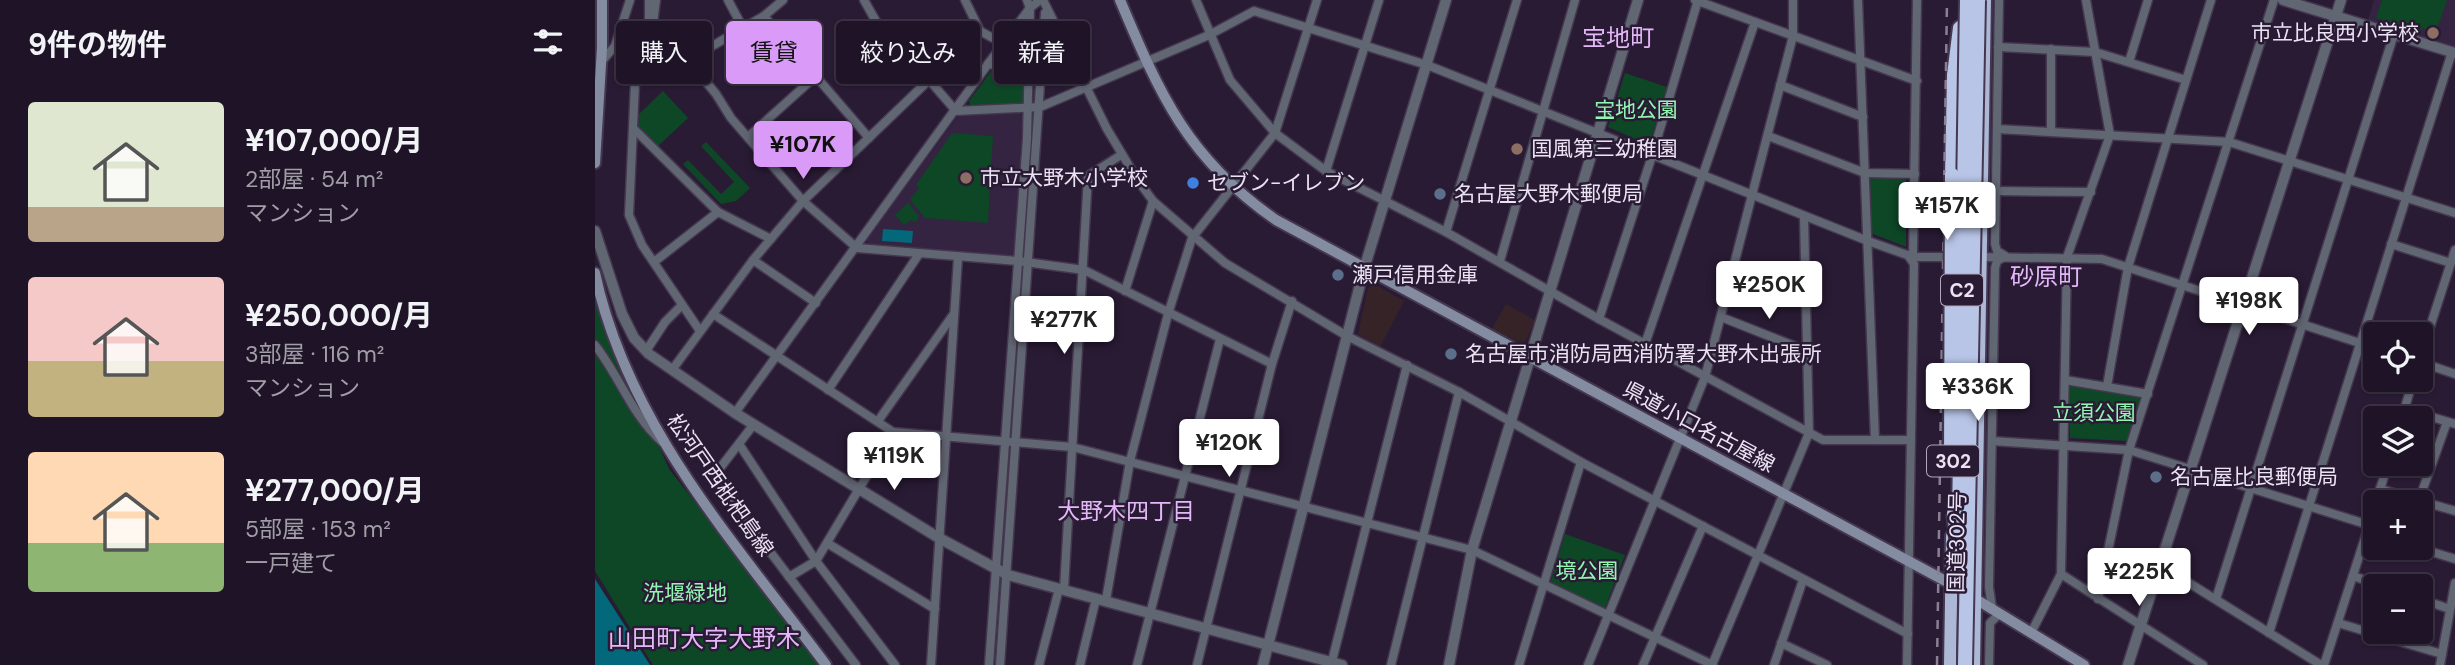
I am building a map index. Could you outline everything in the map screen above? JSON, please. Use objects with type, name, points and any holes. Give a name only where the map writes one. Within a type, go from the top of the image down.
[{"type":"highway","name":"国道302号","points":[[1949,665],[1961,0]]},
{"type":"highway","name":"C2","points":[[1956,665],[1967,0]]},
{"type":"highway","name":"C2","points":[[1971,661],[1978,0]]},
{"type":"highway","name":"国道302号","points":[[1971,661],[1975,598],[1985,0]]},
{"type":"highway","points":[[1959,552],[1948,420],[1954,75],[1960,28]]},
{"type":"main road","points":[[595,163],[602,61],[602,0]]},
{"type":"main road","name":"県道小口名古屋線","points":[[1120,0],[1147,63],[1187,136],[1231,186],[1276,220],[1951,584],[2084,665]]},
{"type":"main road","name":"松河戸西枇杷島線","points":[[595,273],[620,351],[664,443],[744,557],[826,665]]},
{"type":"street","points":[[602,61],[615,46],[630,0]]},
{"type":"street","points":[[649,0],[649,21]]},
{"type":"street","points":[[653,21],[656,0]]},
{"type":"street","points":[[728,0],[739,21]]},
{"type":"street","points":[[756,21],[783,0]]},
{"type":"street","points":[[864,0],[876,21]]},
{"type":"street","points":[[965,0],[975,21]]},
{"type":"street","points":[[1018,21],[1029,4],[1042,0]]},
{"type":"street","points":[[1042,0],[1121,155],[1153,201],[1192,238],[1252,281],[1291,301],[1347,336],[1512,420],[1581,461],[1908,634]]},
{"type":"street","points":[[1000,665],[1046,34],[1042,0]]},
{"type":"street","points":[[1196,0],[1230,80],[1275,133],[1327,171],[1500,261],[1599,319],[1823,440],[1911,440]]},
{"type":"street","points":[[956,111],[1040,107],[1088,89],[1209,35],[1254,11],[1258,0]]},
{"type":"street","points":[[1080,665],[1101,599],[1130,461],[1168,314],[1192,238],[1275,133],[1317,0]]},
{"type":"street","points":[[1327,171],[1379,0]]},
{"type":"street","points":[[1263,665],[1364,269],[1446,0]]},
{"type":"street","points":[[1446,232],[1517,0]]},
{"type":"street","points":[[1500,261],[1575,0]]},
{"type":"street","points":[[1599,319],[1652,156],[1697,0],[1917,81]]},
{"type":"street","points":[[1588,665],[1705,377],[1793,36],[1793,0]]},
{"type":"street","points":[[1858,0],[1875,440]]},
{"type":"street","points":[[1907,665],[1914,264],[1911,256],[1917,0]]},
{"type":"street","points":[[1999,0],[1996,248],[2005,256]]},
{"type":"street","points":[[2031,633],[2060,574],[2067,257],[2111,135],[2086,0]]},
{"type":"street","points":[[2129,62],[2148,0]]},
{"type":"street","points":[[2107,386],[2128,267],[2211,0]]},
{"type":"street","points":[[2098,599],[2129,450],[2274,0]]},
{"type":"street","points":[[2269,633],[2453,53],[2283,0]]},
{"type":"street","points":[[2128,665],[2341,0]]},
{"type":"street","points":[[1449,665],[1472,550],[1636,1]]},
{"type":"street","points":[[1254,11],[1427,65],[1490,89],[1541,113],[1911,256],[2102,259],[2363,344]]},
{"type":"street","points":[[764,16],[768,21]]},
{"type":"street","points":[[1645,344],[1755,22]]},
{"type":"street","points":[[980,31],[994,39]]},
{"type":"street","points":[[2216,599],[2394,34]]},
{"type":"street","points":[[1998,47],[2095,52],[2186,80]]},
{"type":"street","points":[[2051,49],[2051,132]]},
{"type":"street","points":[[736,412],[994,56]]},
{"type":"street","points":[[988,64],[994,65]]},
{"type":"street","points":[[822,81],[869,138]]},
{"type":"street","points":[[635,84],[629,215],[681,306],[701,331]]},
{"type":"street","points":[[707,84],[803,201],[857,248],[1017,261],[1084,270],[1272,364]]},
{"type":"street","points":[[748,137],[807,84]]},
{"type":"street","points":[[672,370],[753,260],[803,201],[927,84]]},
{"type":"street","points":[[933,84],[956,111]]},
{"type":"street","points":[[989,665],[1029,84]]},
{"type":"street","points":[[1780,85],[1863,117]]},
{"type":"street","points":[[634,129],[718,212],[771,239]]},
{"type":"street","points":[[1997,129],[2229,142],[2455,213]]},
{"type":"street","points":[[1768,136],[1865,173],[1915,174]]},
{"type":"street","points":[[1982,166],[1997,145]]},
{"type":"street","points":[[1039,665],[1061,589],[1084,270],[1088,176],[1121,155]]},
{"type":"street","points":[[1996,191],[2091,192]]},
{"type":"street","points":[[1125,291],[1153,201]]},
{"type":"street","points":[[655,262],[718,212]]},
{"type":"street","points":[[713,314],[893,432],[1072,447],[1472,550],[1712,665],[1809,433],[1804,216]]},
{"type":"street","points":[[595,231],[622,314],[634,338],[646,351],[754,424],[939,538],[996,571],[1008,575],[1269,643],[1335,664],[1407,365]]},
{"type":"street","points":[[2391,244],[2451,263]]},
{"type":"street","points":[[2432,322],[2455,250]]},
{"type":"street","points":[[828,390],[919,254]]},
{"type":"street","points":[[1971,661],[1987,665],[1990,623],[1996,611],[1989,587],[1994,318],[1996,264],[2005,256]]},
{"type":"street","points":[[931,665],[958,258]]},
{"type":"street","points":[[753,260],[816,303]]},
{"type":"street","points":[[1980,299],[1994,318]]},
{"type":"street","points":[[1197,665],[1272,364],[1291,301]]},
{"type":"street","points":[[646,351],[665,322],[681,306]]},
{"type":"street","points":[[878,421],[954,313]]},
{"type":"street","points":[[1721,317],[1807,351]]},
{"type":"street","points":[[1137,665],[1220,339]]},
{"type":"street","points":[[595,345],[645,428],[664,443]]},
{"type":"street","points":[[2433,365],[2455,373]]},
{"type":"street","points":[[2065,380],[2148,394]]},
{"type":"street","points":[[1391,665],[1459,392]]},
{"type":"street","points":[[2423,490],[2451,423],[2433,418]]},
{"type":"street","points":[[754,424],[717,472],[749,524],[856,665]]},
{"type":"street","points":[[789,577],[816,561],[893,432]]},
{"type":"street","points":[[1992,441],[2063,443],[2129,450],[2309,507],[2363,527]]},
{"type":"street","points":[[739,444],[816,561],[895,665]]},
{"type":"street","points":[[1519,665],[1581,461]]},
{"type":"street","points":[[2384,476],[2380,489],[2384,490]]},
{"type":"street","points":[[2433,504],[2455,511]]},
{"type":"street","points":[[1643,665],[1703,526]]},
{"type":"street","points":[[827,543],[935,609]]},
{"type":"street","points":[[2160,565],[2322,665],[2363,549]]},
{"type":"street","points":[[2433,552],[2455,559]]},
{"type":"street","points":[[2060,574],[2203,665]]},
{"type":"street","points":[[2353,576],[2363,579]]},
{"type":"street","points":[[1773,665],[1804,580]]},
{"type":"street","points":[[2439,665],[2455,583]]},
{"type":"street","points":[[2433,603],[2450,609]]},
{"type":"street","points":[[2338,623],[2442,654]]},
{"type":"street","points":[[1781,643],[1827,665]]},
{"type":"shaded area","name":"市立比良西小学校","points":[[2374,0],[2455,0],[2455,47],[2368,20]]},
{"type":"shaded area","name":"市立大野木小学校","points":[[1019,113],[1023,116],[1014,255],[1011,257],[868,245],[867,240],[958,116]]},
{"type":"shaded area","points":[[1374,284],[1404,301],[1380,347],[1358,334],[1368,288]]},
{"type":"shaded area","points":[[1506,304],[1535,320],[1526,341],[1521,343],[1492,329]]},
{"type":"green space","points":[[2382,0],[2447,0],[2436,32],[2422,28],[2420,32],[2376,18]]},
{"type":"green space","points":[[992,70],[994,84],[1026,84],[1026,106],[971,107],[969,101]]},
{"type":"green space","name":"宝地公園","points":[[1625,73],[1667,87],[1649,145],[1608,127]]},
{"type":"green space","points":[[663,91],[688,118],[657,147],[637,126],[639,114]]},
{"type":"green space","points":[[952,133],[993,136],[988,223],[925,218],[910,200],[919,188],[916,185]]},
{"type":"green space","points":[[706,142],[750,188],[736,201],[721,204],[683,164],[688,160],[721,194],[734,182],[701,146]]},
{"type":"green space","points":[[1870,176],[1906,179],[1906,247],[1871,233]]},
{"type":"green space","points":[[908,203],[919,216],[916,222],[911,220],[904,225],[895,215]]},
{"type":"green space","name":"洗堰緑地","points":[[595,302],[669,469],[823,665],[653,665],[595,571]]},
{"type":"green space","name":"立須公園","points":[[2072,383],[2138,395],[2141,402],[2128,441],[2070,438],[2069,386]]},
{"type":"green space","name":"境公園","points":[[1565,534],[1625,555],[1605,608],[1550,584]]},
{"type":"water","points":[[883,229],[913,231],[912,243],[882,241]]},
{"type":"water","points":[[595,579],[650,665],[595,665]]},
{"type":"railway","points":[[1937,665],[1947,0]]},
{"type":"place","name":"市立比良西小学校","points":[[2433,33]]},
{"type":"place","name":"国風第三幼稚園","points":[[1517,149]]},
{"type":"place","name":"市立大野木小学校","points":[[966,178]]},
{"type":"place","name":"セブン-イレブン","points":[[1193,183]]},
{"type":"place","name":"名古屋大野木郵便局","points":[[1440,194]]},
{"type":"place","name":"瀬戸信用金庫","points":[[1338,275]]},
{"type":"place","name":"名古屋市消防局西消防署大野木出張所","points":[[1451,354]]},
{"type":"place","name":"名古屋比良郵便局","points":[[2156,477]]},
{"type":"district","name":"宝地町","points":[[1618,38]]},
{"type":"district","name":"砂原町","points":[[2046,277]]},
{"type":"district","name":"大野木四丁目","points":[[1126,511]]},
{"type":"district","name":"山田町大字大野木","points":[[704,639]]}]
